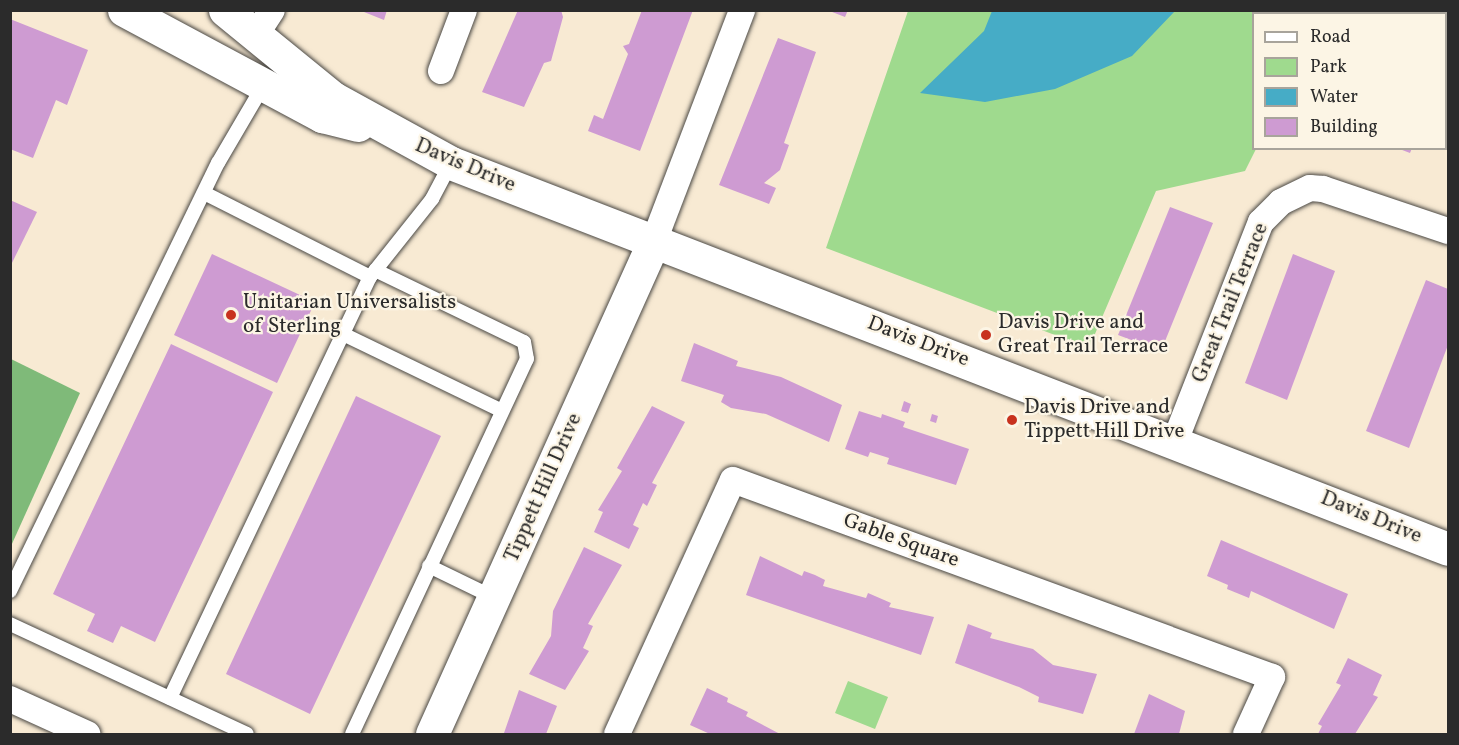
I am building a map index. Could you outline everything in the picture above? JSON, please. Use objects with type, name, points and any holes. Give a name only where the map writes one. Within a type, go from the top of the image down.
[{"type":"main road","name":"Davis Drive","points":[[124,10],[322,116],[389,132]]},
{"type":"main road","name":"Davis Drive","points":[[225,10],[265,22],[333,98],[389,132],[451,163],[1175,441],[1449,549]]},
{"type":"main road","name":"Tippett Hill Drive","points":[[432,735],[654,241]]},
{"type":"street","points":[[441,71],[464,10]]},
{"type":"street","points":[[654,241],[742,10]]},
{"type":"street","name":"Great Trail Terrace","points":[[1175,441],[1261,222],[1281,202],[1310,188],[1323,189],[1449,231]]},
{"type":"street","name":"Gable Square","points":[[616,735],[733,480],[1272,677],[1246,735]]},
{"type":"street","points":[[10,699],[87,735]]},
{"type":"lane","points":[[10,591],[204,193],[263,86]]},
{"type":"lane","points":[[170,698],[373,274],[432,199],[451,163]]},
{"type":"lane","points":[[204,193],[373,274],[524,342],[527,360],[500,410],[352,735]]},
{"type":"lane","points":[[343,334],[500,410]]},
{"type":"lane","points":[[429,566],[495,598]]},
{"type":"lane","points":[[10,624],[247,735]]},
{"type":"green space","points":[[908,11],[1323,11],[1252,12],[1252,150],[1256,150],[1245,171],[1156,191],[1089,348],[826,248]]},
{"type":"green space","points":[[1398,11],[1448,11],[1448,28],[1447,12]]},
{"type":"green space","points":[[11,359],[80,393],[11,546]]},
{"type":"green space","points":[[848,681],[888,697],[875,729],[835,713]]},
{"type":"water","points":[[992,10],[1175,11],[1132,56],[1055,89],[985,102],[920,93],[984,31]]},
{"type":"building","points":[[359,10],[387,10],[384,20]]},
{"type":"building","points":[[518,10],[561,10],[563,17],[551,61],[544,63],[524,107],[482,92]]},
{"type":"building","points":[[642,10],[693,10],[640,151],[588,131],[594,115],[603,119],[628,54],[623,46],[629,44]]},
{"type":"building","points":[[827,10],[848,10],[845,17]]},
{"type":"building","points":[[10,19],[88,50],[67,105],[56,100],[33,158],[10,149]]},
{"type":"building","points":[[778,38],[816,52],[784,143],[789,145],[780,170],[764,183],[776,188],[769,204],[719,185]]},
{"type":"building","points":[[10,200],[37,212],[10,267]]},
{"type":"building","points":[[1170,207],[1213,223],[1161,351],[1118,335]]},
{"type":"building","points":[[212,254],[315,302],[277,383],[174,335]]},
{"type":"building","points":[[1293,254],[1335,271],[1287,400],[1245,383]]},
{"type":"building","points":[[1426,280],[1448,289],[1448,345],[1409,448],[1366,431]]},
{"type":"building","points":[[694,343],[738,361],[736,366],[781,377],[842,405],[829,442],[766,414],[731,408],[721,402],[724,395],[681,381]]},
{"type":"building","points":[[171,344],[273,392],[155,642],[121,626],[113,643],[87,631],[95,614],[53,594]]},
{"type":"building","points":[[356,396],[441,436],[310,714],[226,674]]},
{"type":"building","points":[[904,401],[911,404],[908,413],[901,411]]},
{"type":"building","points":[[652,406],[685,422],[652,483],[657,485],[647,506],[643,503],[633,525],[639,528],[629,549],[594,532],[603,512],[598,510],[622,471],[617,468]]},
{"type":"building","points":[[859,411],[881,418],[882,414],[905,422],[903,427],[969,449],[956,485],[887,464],[889,458],[870,452],[868,457],[845,449]]},
{"type":"building","points":[[932,414],[938,416],[936,423],[930,421]]},
{"type":"building","points":[[1221,540],[1348,594],[1334,629],[1251,591],[1249,598],[1227,589],[1228,585],[1207,576]]},
{"type":"building","points":[[584,547],[622,565],[588,624],[593,626],[583,648],[589,651],[565,690],[529,674],[551,636],[553,611]]},
{"type":"building","points":[[760,556],[802,576],[804,571],[815,575],[825,580],[823,586],[866,598],[868,593],[891,603],[889,607],[934,617],[921,655],[746,595]]},
{"type":"building","points":[[968,624],[992,633],[990,638],[1033,649],[1053,665],[1097,674],[1083,714],[1038,702],[1039,697],[1019,687],[955,663]]},
{"type":"building","points":[[1348,658],[1382,675],[1373,695],[1378,697],[1355,734],[1318,734],[1322,726],[1318,724],[1341,685],[1336,683]]},
{"type":"building","points":[[707,688],[728,698],[727,702],[748,712],[746,716],[780,734],[710,734],[690,725]]},
{"type":"building","points":[[519,690],[557,706],[546,734],[498,734],[504,733]]},
{"type":"building","points":[[1149,694],[1185,711],[1179,734],[1134,734]]},
{"type":"place","name":"Unitarian Universalists of Sterling","points":[[231,315]]},
{"type":"place","name":"Davis Drive and Great Trail Terrace","points":[[986,335]]},
{"type":"place","name":"Davis Drive and Tippett Hill Drive","points":[[1012,420]]}]
